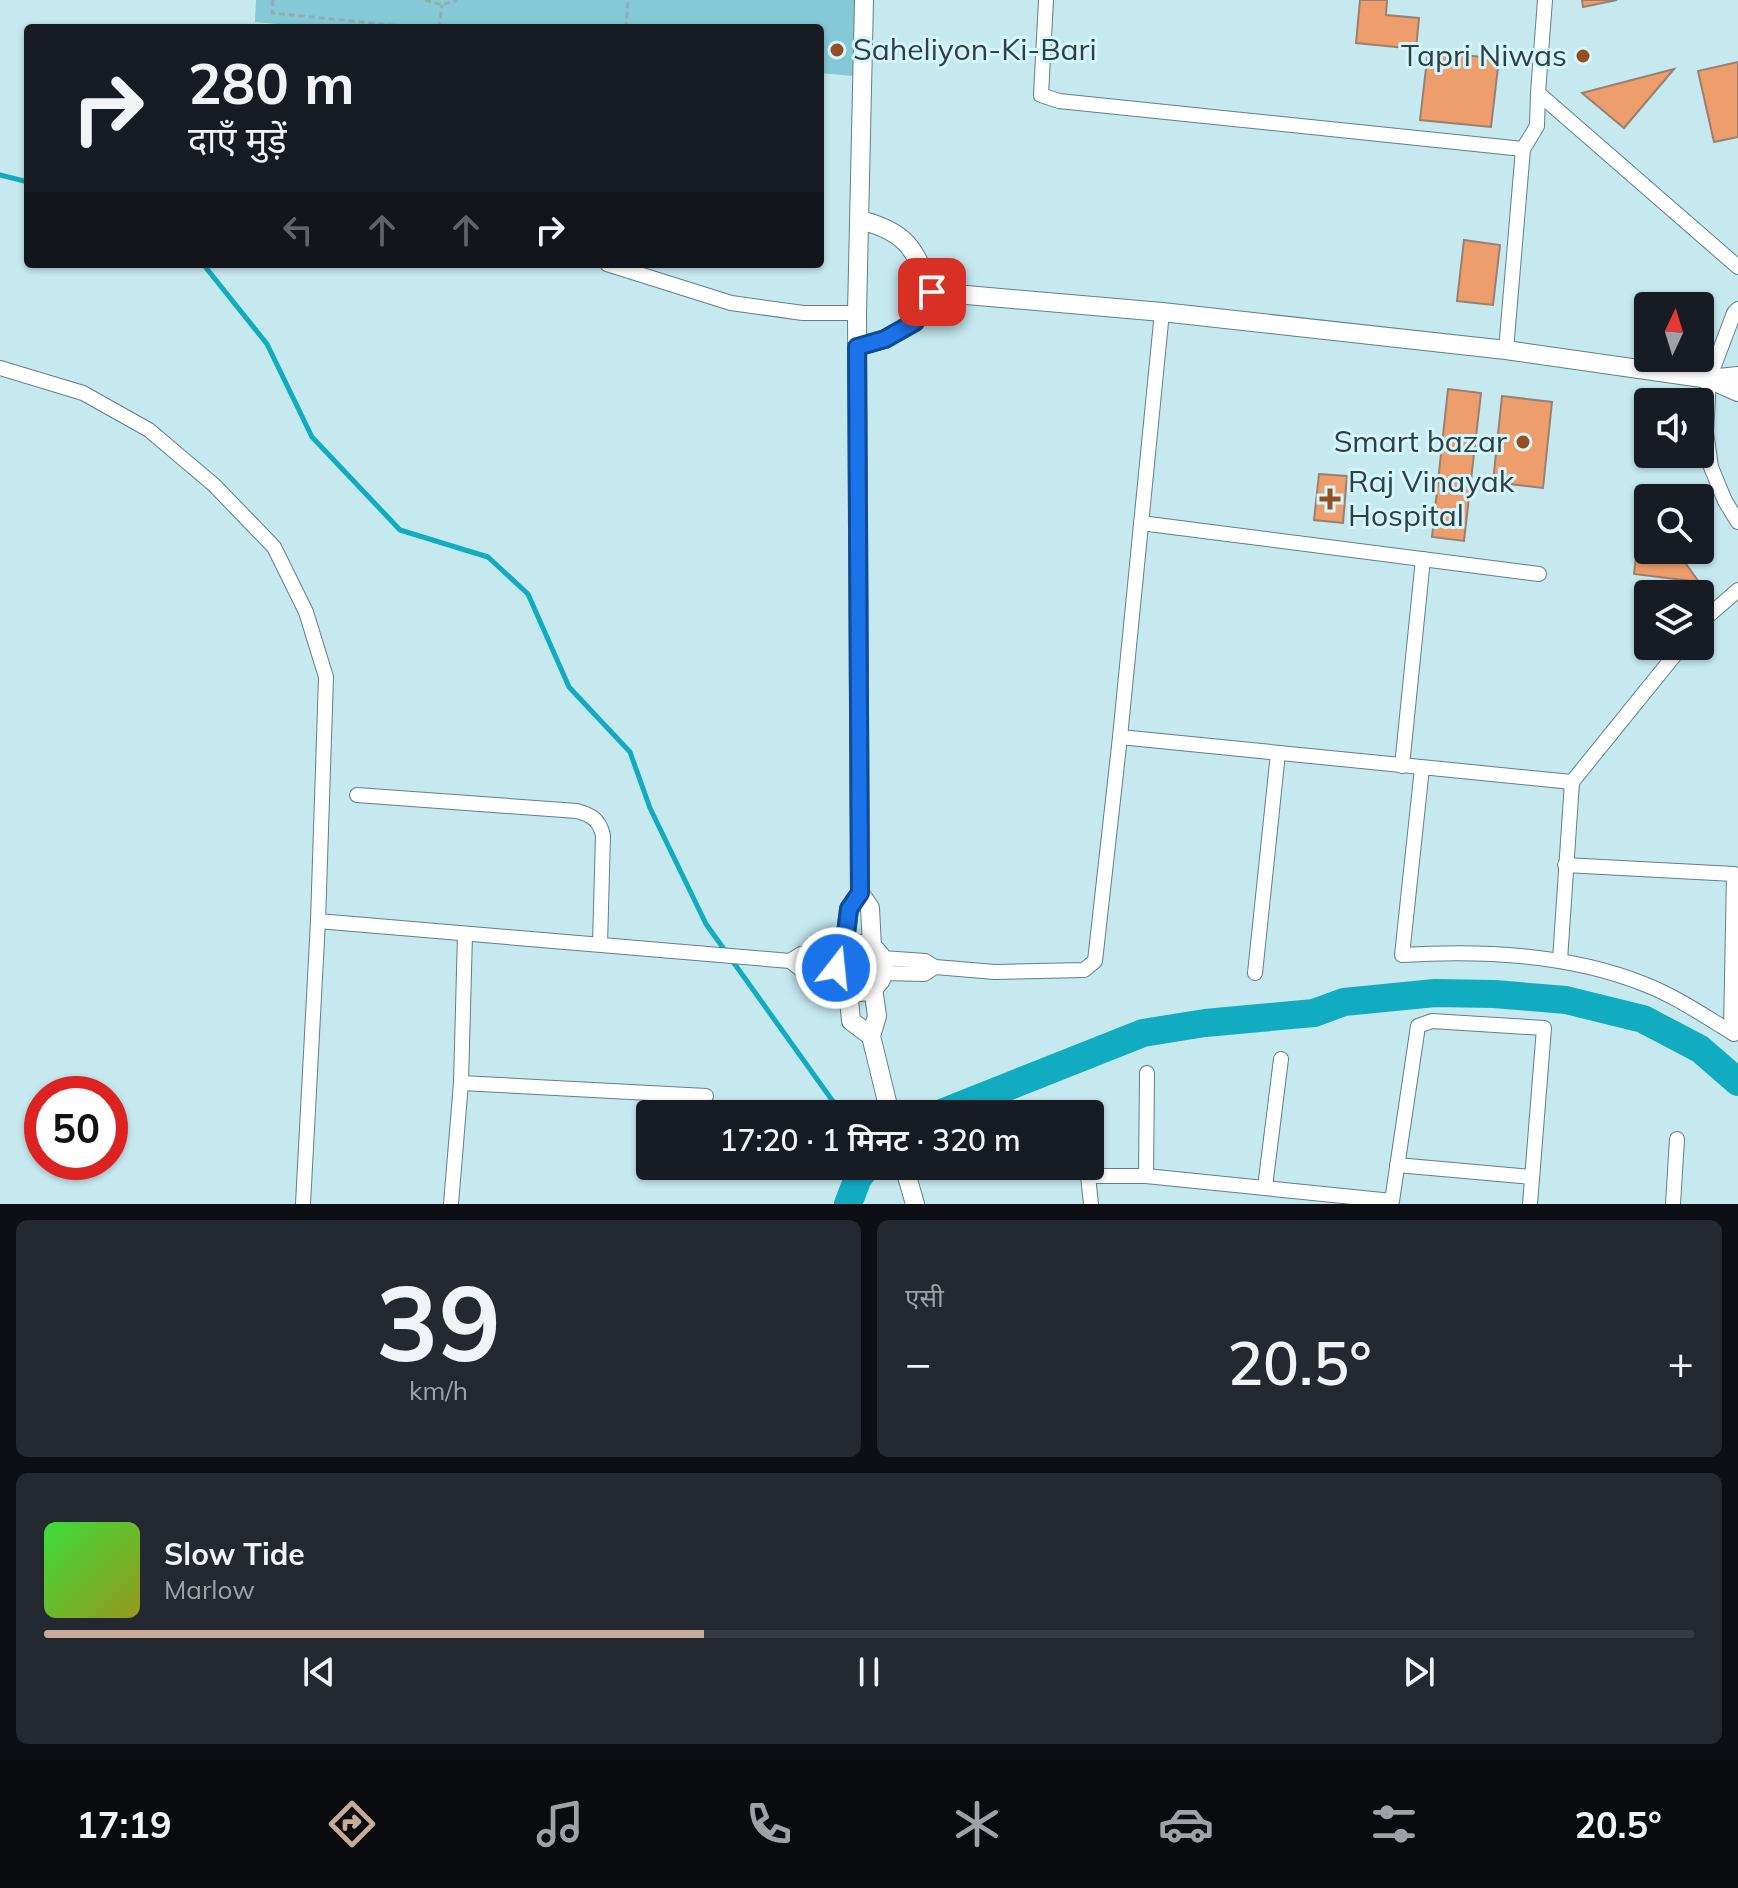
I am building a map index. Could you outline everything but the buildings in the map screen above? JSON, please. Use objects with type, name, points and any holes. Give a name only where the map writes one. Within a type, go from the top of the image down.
[{"type":"main road","points":[[864,0],[857,313],[860,893],[870,908],[877,967],[877,1016],[871,1036],[886,1100]]},
{"type":"main road","points":[[860,220],[889,227],[916,253],[932,292]]},
{"type":"main road","points":[[932,292],[1162,312],[1506,350],[1709,379],[1738,376]]},
{"type":"main road","points":[[857,347],[885,339],[915,322],[932,292]]},
{"type":"main road","points":[[1709,379],[1738,392]]},
{"type":"main road","points":[[860,893],[849,909],[842,967],[851,1021],[871,1036]]},
{"type":"main road","points":[[842,967],[857,944],[877,967]]},
{"type":"main road","points":[[842,967],[860,992],[877,967]]},
{"type":"main road","points":[[908,1180],[915,1204]]},
{"type":"street","points":[[1046,0],[1041,95],[1059,101],[1523,149]]},
{"type":"street","points":[[1506,350],[1523,149],[1537,126],[1545,0]]},
{"type":"street","points":[[1538,93],[1738,267]]},
{"type":"street","points":[[620,268],[731,303],[803,313],[857,313]]},
{"type":"street","points":[[1738,309],[1709,379],[1706,432],[1711,467],[1725,501],[1738,522]]},
{"type":"street","points":[[877,967],[925,961],[935,967],[995,972],[1084,970],[1095,961],[1162,312]]},
{"type":"street","points":[[0,368],[83,393],[149,430],[214,485],[274,547],[306,612],[326,677],[318,921],[303,1204]]},
{"type":"street","points":[[1141,523],[1539,574]]},
{"type":"street","points":[[1402,766],[1423,559]]},
{"type":"street","points":[[1714,611],[1738,590]]},
{"type":"street","points":[[1560,960],[1572,782],[1671,660]]},
{"type":"street","points":[[1120,737],[1572,782]]},
{"type":"street","points":[[1255,973],[1278,753]]},
{"type":"street","points":[[1422,768],[1402,955],[1444,952],[1560,960],[1647,985],[1734,1034],[1734,874],[1565,865]]},
{"type":"street","points":[[357,795],[577,811],[591,815],[600,824],[603,835],[600,944]]},
{"type":"street","points":[[318,921],[790,961],[801,954],[842,967]]},
{"type":"street","points":[[451,1204],[461,1083],[465,934]]},
{"type":"street","points":[[1091,1204],[1088,1176],[1146,1176],[1392,1201],[1418,1026],[1432,1021],[1544,1028],[1530,1204]]},
{"type":"street","points":[[1265,1187],[1281,1059]]},
{"type":"street","points":[[1146,1176],[1147,1073]]},
{"type":"street","points":[[461,1083],[706,1096]]},
{"type":"street","points":[[1673,1204],[1677,1139]]},
{"type":"street","points":[[1397,1165],[1531,1177]]},
{"type":"path","points":[[273,0],[272,13],[382,24]]},
{"type":"path","points":[[425,0],[442,5],[457,0]]},
{"type":"path","points":[[626,24],[628,0]]},
{"type":"path","points":[[440,24],[442,5]]},
{"type":"shaded area","name":"Saheliyon-Ki-Bari","points":[[256,0],[855,0],[853,76],[824,73],[824,24],[255,22]]},
{"type":"shaded area","points":[[861,957],[872,964],[873,969],[866,980],[861,981],[850,974],[849,969],[856,958]]},
{"type":"waterway","points":[[0,175],[24,181]]},
{"type":"waterway","points":[[206,268],[267,344],[312,437],[400,530],[488,557],[528,594],[569,687],[630,752],[650,808],[706,924],[832,1100]]},
{"type":"waterway","points":[[974,1100],[1143,1033],[1205,1023],[1314,1013],[1344,1002],[1435,993],[1566,1000],[1643,1019],[1700,1049],[1738,1082]]},
{"type":"waterway","points":[[848,1204],[857,1180]]},
{"type":"place","name":"Saheliyon-Ki-Bari","points":[[837,50]]},
{"type":"place","name":"Tapri Niwas","points":[[1583,56]]},
{"type":"place","name":"Smart bazar","points":[[1523,442]]},
{"type":"place","name":"Raj Vinayak Hospital","points":[[1330,499]]},
{"type":"route","points":[[836,968],[844,950],[849,909],[860,893],[857,347],[885,339],[915,322],[932,292]]}]
